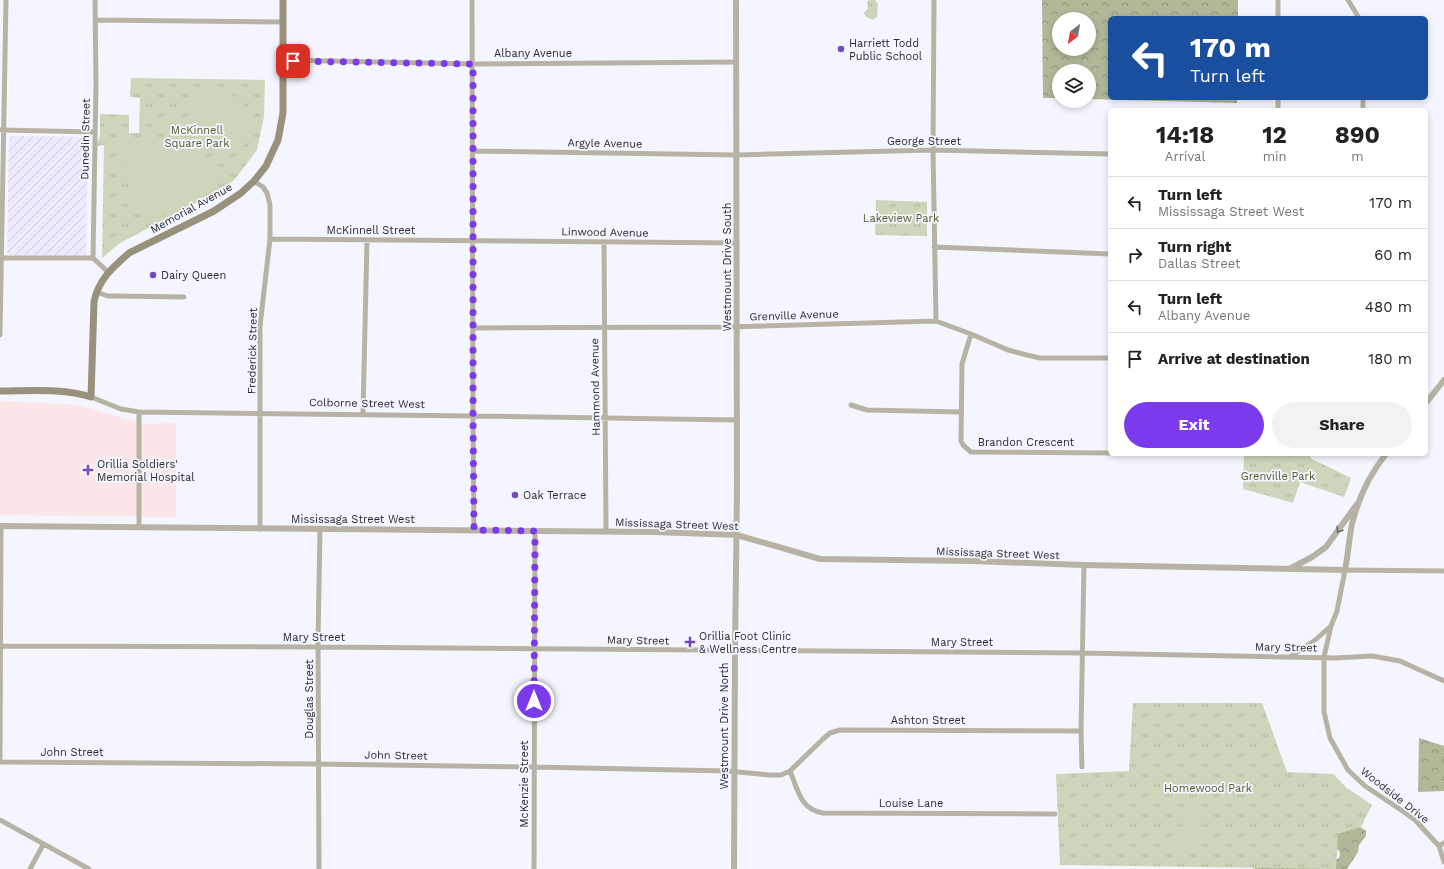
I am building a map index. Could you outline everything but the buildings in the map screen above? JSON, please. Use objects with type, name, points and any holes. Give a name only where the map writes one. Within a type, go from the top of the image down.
[{"type":"main road","name":"Memorial Avenue","points":[[92,397],[92,336],[94,302],[96,292],[108,272],[129,253],[214,211],[241,193],[254,181],[269,160],[275,148],[283,113],[283,0]]},
{"type":"main road","name":"Colborne Street West","points":[[0,391],[61,392],[84,394],[92,397]]},
{"type":"street","points":[[0,335],[1,130],[6,0]]},
{"type":"street","name":"Dunedin Street","points":[[93,258],[95,0]]},
{"type":"street","points":[[472,0],[474,530]]},
{"type":"street","name":"Westmount Drive South","points":[[736,0],[737,535]]},
{"type":"street","points":[[934,0],[933,150],[936,321]]},
{"type":"street","points":[[1278,0],[1278,16]]},
{"type":"street","points":[[1348,0],[1358,16]]},
{"type":"street","points":[[96,20],[284,22]]},
{"type":"street","name":"Albany Avenue","points":[[283,60],[473,64],[736,62]]},
{"type":"street","points":[[1,130],[94,132]]},
{"type":"street","name":"George Street","points":[[737,154],[933,150],[1108,154]]},
{"type":"street","name":"Argyle Avenue","points":[[473,151],[737,154]]},
{"type":"street","name":"Frederick Street","points":[[254,181],[263,187],[267,193],[270,205],[270,239],[260,326],[260,529]]},
{"type":"street","name":"McKinnell Street","points":[[270,239],[473,240]]},
{"type":"street","points":[[363,414],[367,240]]},
{"type":"street","name":"Linwood Avenue","points":[[473,240],[604,243],[737,243]]},
{"type":"street","name":"Hammond Avenue","points":[[604,243],[606,531]]},
{"type":"street","points":[[934,247],[1108,254]]},
{"type":"street","points":[[1,258],[93,258],[108,272]]},
{"type":"street","points":[[96,292],[112,296],[184,297]]},
{"type":"street","name":"Grenville Avenue","points":[[473,328],[737,327],[936,321],[1008,350],[1027,356],[1040,358],[1108,358]]},
{"type":"street","name":"Brandon Crescent","points":[[971,334],[962,364],[960,412],[961,440],[963,445],[971,452],[1108,453]]},
{"type":"street","points":[[1428,400],[1444,380]]},
{"type":"street","name":"Colborne Street West","points":[[92,397],[121,409],[139,412],[737,420]]},
{"type":"street","points":[[851,405],[867,410],[960,412]]},
{"type":"street","points":[[139,412],[139,527]]},
{"type":"street","points":[[1290,569],[1326,548],[1361,497],[1379,463],[1384,456]]},
{"type":"street","points":[[1361,497],[1352,523],[1346,570],[1444,571]]},
{"type":"street","points":[[0,761],[1,526]]},
{"type":"street","name":"Mississaga Street West","points":[[1,526],[606,531],[737,535],[820,559],[1346,570]]},
{"type":"street","name":"Douglas Street","points":[[319,869],[320,529]]},
{"type":"street","name":"McKenzie Street","points":[[534,869],[535,531]]},
{"type":"street","name":"Westmount Drive North","points":[[734,869],[737,535]]},
{"type":"street","points":[[1082,767],[1081,731],[1084,565]]},
{"type":"street","name":"Woodside Drive","points":[[1346,570],[1337,611],[1331,626],[1324,657],[1324,712],[1330,738],[1348,770],[1365,786],[1415,820],[1439,846],[1444,862]]},
{"type":"street","name":"Woodside Drive","points":[[1290,657],[1314,641],[1331,626]]},
{"type":"street","name":"Mary Street","points":[[1,646],[1082,653],[1335,658],[1372,656],[1400,661],[1444,681]]},
{"type":"street","name":"Ashton Street","points":[[790,771],[830,733],[840,730],[1081,731]]},
{"type":"street","name":"John Street","points":[[0,761],[534,767],[734,772],[769,776],[781,775],[790,771]]},
{"type":"street","name":"Louise Lane","points":[[790,771],[803,803],[815,811],[823,813],[1055,814]]},
{"type":"street","points":[[0,820],[89,869]]},
{"type":"street","points":[[1439,846],[1444,843]]},
{"type":"street","points":[[30,869],[43,845]]},
{"type":"shaded area","points":[[9,136],[88,137],[86,256],[7,255]]},
{"type":"shaded area","name":"Orillia Soldiers' Memorial Hospital","points":[[0,401],[77,405],[144,424],[176,423],[176,517],[0,515]]},
{"type":"green space","points":[[869,0],[875,0],[878,4],[877,17],[873,20],[866,17],[864,13],[868,8],[867,2]]},
{"type":"green space","points":[[1042,0],[1238,0],[1238,16],[1108,16],[1108,100],[1096,99],[1096,64],[1052,64],[1052,98],[1043,98]]},
{"type":"green space","name":"McKinnell Square Park","points":[[131,78],[265,80],[264,116],[257,150],[236,178],[228,185],[202,200],[120,243],[102,258],[104,145],[96,146],[100,136],[100,114],[129,115],[129,133],[139,133],[140,98],[130,97]]},
{"type":"green space","points":[[197,87],[228,92],[243,103],[249,125],[242,150],[194,140],[189,135]]},
{"type":"green space","points":[[1126,100],[1237,100],[1237,103]]},
{"type":"green space","points":[[182,135],[223,181],[179,207],[151,221],[147,220],[132,191],[125,173],[119,153],[118,142]]},
{"type":"green space","name":"Lakeview Park","points":[[876,200],[927,202],[927,236],[875,235]]},
{"type":"green space","name":"Grenville Park","points":[[1244,456],[1310,456],[1310,458],[1351,478],[1344,497],[1300,482],[1293,503],[1243,489]]},
{"type":"green space","name":"Homewood Park","points":[[1133,703],[1262,703],[1287,772],[1333,774],[1347,788],[1372,805],[1361,827],[1338,834],[1336,869],[1060,865],[1056,774],[1129,771]]},
{"type":"green space","points":[[1419,738],[1444,746],[1444,791],[1418,792]]},
{"type":"green space","points":[[1190,810],[1206,818],[1198,834],[1182,825]]},
{"type":"green space","points":[[1353,824],[1366,831],[1366,836],[1359,845],[1358,852],[1347,869],[1254,869],[1253,863],[1338,859],[1340,855],[1339,850],[1306,849]]},
{"type":"green space","points":[[1181,826],[1197,835],[1188,852],[1171,843]]},
{"type":"place","name":"Harriett Todd Public School","points":[[841,49]]},
{"type":"place","name":"Dairy Queen","points":[[153,275]]},
{"type":"place","name":"Orillia Soldiers' Memorial Hospital","points":[[88,470]]},
{"type":"place","name":"Oak Terrace","points":[[515,495]]},
{"type":"place","name":"Orillia Foot Clinic & Wellness Centre","points":[[690,642]]},
{"type":"route","points":[[293,61],[473,64],[474,530],[535,531],[534,701]]}]
